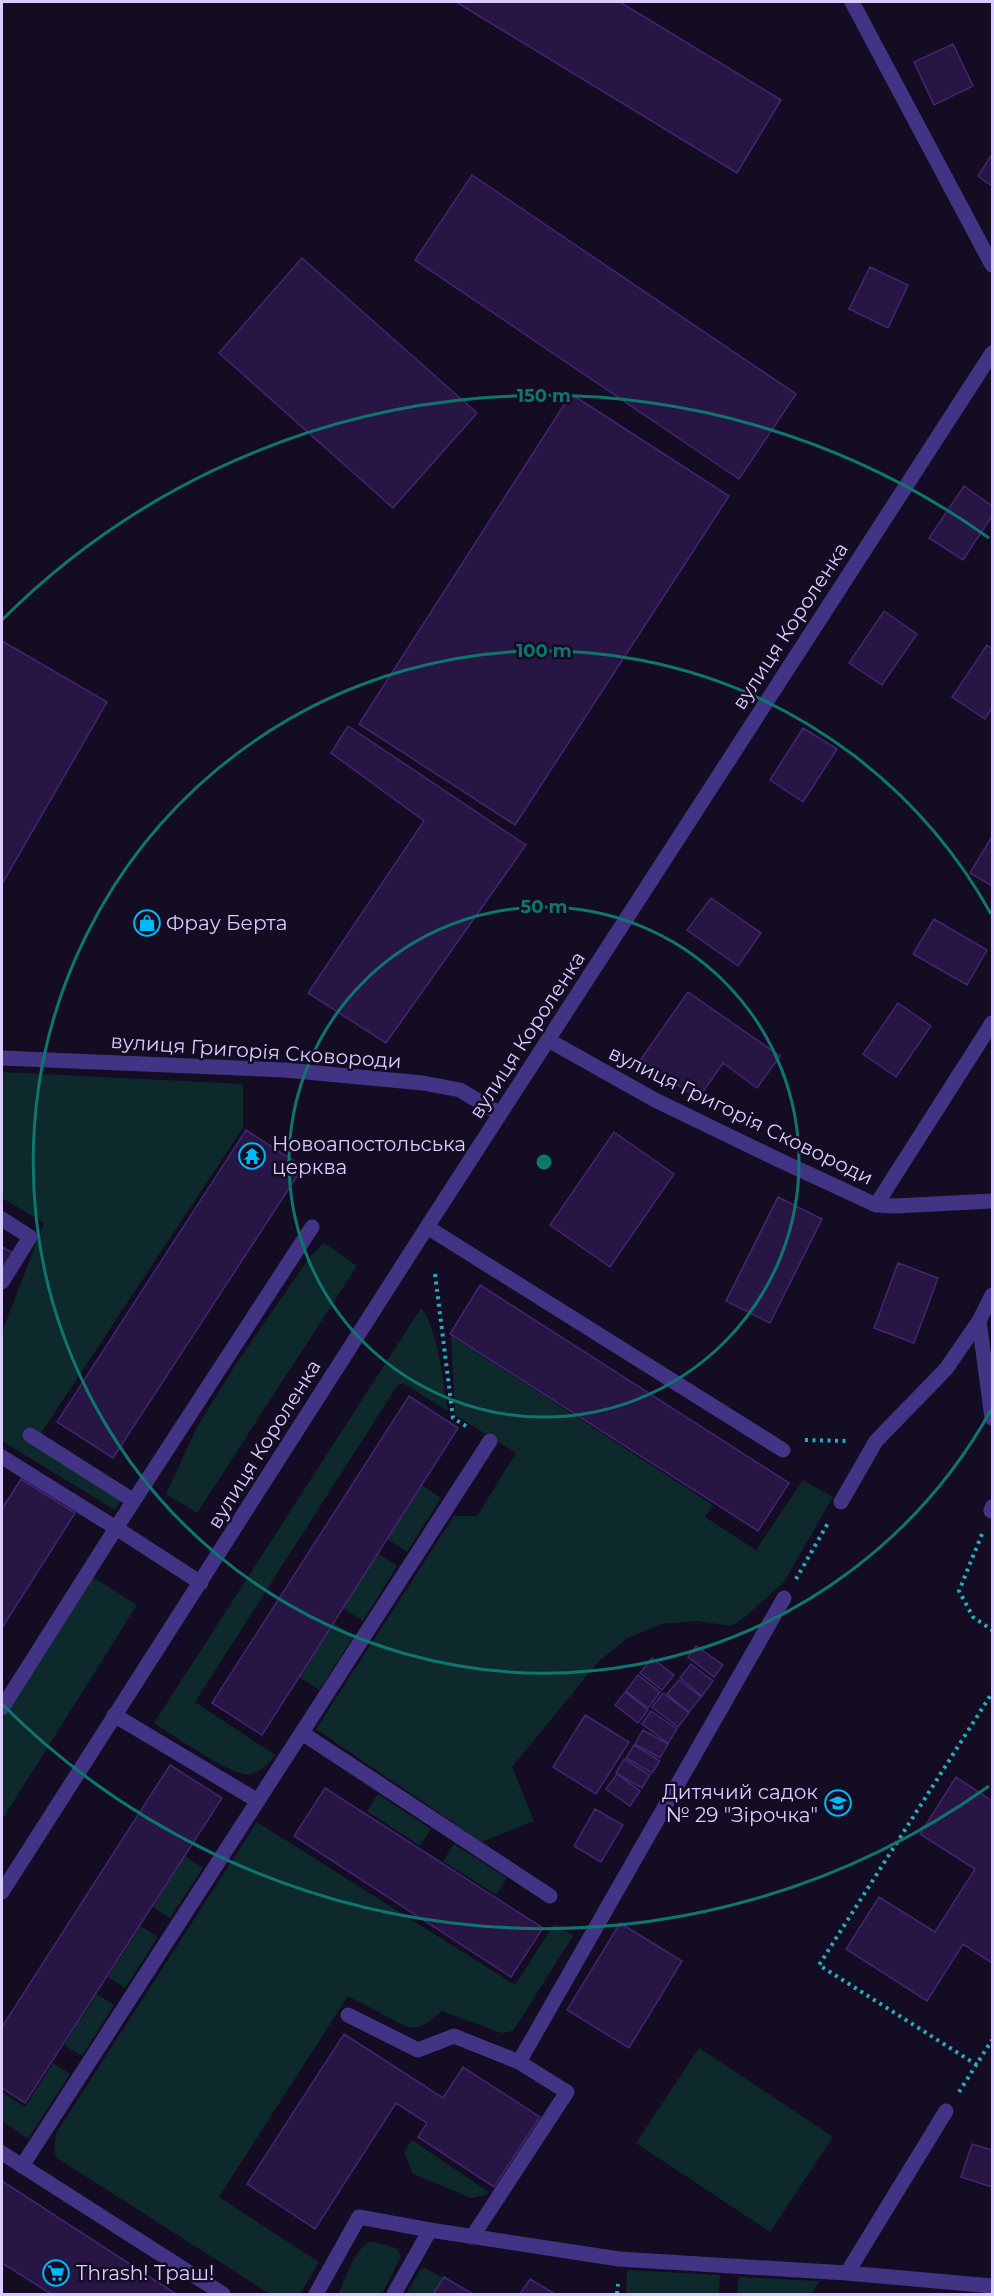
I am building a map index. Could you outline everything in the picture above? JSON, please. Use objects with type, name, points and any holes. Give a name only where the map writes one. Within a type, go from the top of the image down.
[{"type":"street","points":[[852,2],[993,266]]},
{"type":"street","name":"вулиця Короленка","points":[[2,1892],[427,1227],[550,1041],[993,353]]},
{"type":"street","points":[[876,1205],[993,1023]]},
{"type":"street","name":"вулиця Григорія Сковороди","points":[[550,1041],[655,1100],[876,1205],[993,1201]]},
{"type":"street","name":"вулиця Григорія Сковороди","points":[[2,1058],[285,1070],[423,1083],[460,1090],[500,1114]]},
{"type":"street","points":[[2,1219],[30,1237],[2,1282]]},
{"type":"street","points":[[2,1708],[312,1227]]},
{"type":"street","points":[[427,1227],[783,1450]]},
{"type":"street","points":[[841,1502],[876,1441],[946,1369],[979,1321],[993,1295]]},
{"type":"street","points":[[979,1321],[993,1418]]},
{"type":"street","points":[[30,1435],[134,1501]]},
{"type":"street","points":[[22,2166],[490,1441]]},
{"type":"street","points":[[2,1457],[201,1583]]},
{"type":"street","points":[[519,2062],[784,1598]]},
{"type":"street","points":[[114,1715],[258,1801]]},
{"type":"street","points":[[302,1733],[550,1896]]},
{"type":"street","points":[[348,2015],[418,2050],[454,2036],[519,2062],[567,2092],[472,2237]]},
{"type":"street","points":[[847,2273],[946,2111]]},
{"type":"street","points":[[2,2153],[223,2295]]},
{"type":"street","points":[[316,2295],[359,2217],[620,2259],[847,2273],[993,2286]]},
{"type":"street","points":[[394,2295],[430,2230]]},
{"type":"path","points":[[435,1274],[453,1418],[490,1441]]},
{"type":"path","points":[[783,1450],[789,1440],[876,1441]]},
{"type":"path","points":[[784,1598],[841,1502]]},
{"type":"path","points":[[992,1509],[959,1590],[973,1617],[993,1630]]},
{"type":"path","points":[[976,2065],[819,1965],[993,1693]]},
{"type":"path","points":[[946,2111],[993,2040]]},
{"type":"green space","points":[[2,1072],[243,1084],[243,1128],[39,1436],[127,1491],[115,1510],[2,1441],[2,1332],[44,1223],[2,1198]]},
{"type":"green space","points":[[324,1243],[357,1266],[197,1513],[166,1494],[197,1427],[236,1364],[309,1258]]},
{"type":"green space","points":[[421,1308],[432,1328],[436,1342],[448,1411],[403,1383],[397,1386],[195,1702],[275,1755],[270,1762],[254,1773],[236,1772],[154,1723]]},
{"type":"green space","points":[[451,1336],[713,1505],[705,1517],[756,1550],[803,1480],[833,1497],[784,1582],[745,1617],[731,1626],[697,1621],[661,1624],[626,1639],[599,1661],[512,1767],[534,1821],[482,1842],[316,1729],[454,1516],[477,1516],[516,1453],[455,1415]]},
{"type":"green space","points":[[422,1485],[441,1498],[407,1552],[387,1539]]},
{"type":"green space","points":[[378,1554],[397,1566],[363,1621],[343,1608]]},
{"type":"green space","points":[[91,1576],[137,1605],[2,1820],[2,1719]]},
{"type":"green space","points":[[334,1623],[354,1636],[319,1690],[299,1677]]},
{"type":"green space","points":[[378,1794],[431,1829],[420,1846],[367,1811]]},
{"type":"green space","points":[[257,1822],[515,1985],[554,1924],[573,1936],[513,2031],[501,2033],[442,2011],[422,2026],[407,2027],[348,1996],[219,2197],[319,2262],[300,2294],[270,2294],[57,2158],[54,2151],[56,2133]]},
{"type":"green space","points":[[454,1844],[507,1878],[496,1895],[443,1861]]},
{"type":"green space","points":[[185,1856],[203,1868],[170,1918],[153,1907]]},
{"type":"green space","points":[[141,1926],[158,1937],[125,1988],[108,1977]]},
{"type":"green space","points":[[97,1994],[114,2005],[82,2056],[64,2045]]},
{"type":"green space","points":[[699,2048],[833,2137],[770,2232],[636,2143]]},
{"type":"green space","points":[[53,2063],[70,2074],[28,2139],[2,2121],[2,2092],[25,2107]]},
{"type":"green space","points":[[412,2140],[489,2192],[486,2195],[471,2198],[413,2174],[404,2152]]},
{"type":"green space","points":[[370,2241],[396,2248],[401,2256],[382,2294],[338,2294],[359,2251]]},
{"type":"green space","points":[[424,2268],[444,2278],[434,2294],[406,2294],[420,2270]]},
{"type":"green space","points":[[627,2270],[720,2275],[719,2294],[626,2294]]},
{"type":"green space","points":[[739,2277],[820,2281],[811,2294],[737,2294]]},
{"type":"building","points":[[456,2],[620,2],[781,100],[737,173]]},
{"type":"building","points":[[953,44],[973,86],[934,105],[914,62]]},
{"type":"building","points":[[992,154],[992,186],[978,176]]},
{"type":"building","points":[[472,175],[796,394],[739,479],[415,260]]},
{"type":"building","points":[[302,258],[477,413],[393,508],[219,353]]},
{"type":"building","points":[[870,267],[908,285],[888,328],[849,309]]},
{"type":"building","points":[[571,394],[729,496],[515,825],[359,724]]},
{"type":"building","points":[[964,486],[992,506],[992,516],[963,560],[929,538]]},
{"type":"building","points":[[884,611],[917,634],[882,685],[849,663]]},
{"type":"building","points":[[2,641],[107,702],[2,884]]},
{"type":"building","points":[[987,645],[992,649],[992,708],[985,719],[952,697]]},
{"type":"building","points":[[348,726],[526,845],[386,1043],[308,993],[424,821],[331,753]]},
{"type":"building","points":[[803,728],[837,749],[803,802],[770,780]]},
{"type":"building","points":[[992,839],[992,886],[970,873]]},
{"type":"building","points":[[711,898],[761,933],[738,966],[687,930]]},
{"type":"building","points":[[934,919],[987,950],[967,985],[913,954]]},
{"type":"building","points":[[688,992],[780,1056],[757,1088],[723,1063],[698,1099],[641,1059]]},
{"type":"building","points":[[898,1003],[931,1026],[896,1077],[863,1054]]},
{"type":"building","points":[[246,1130],[303,1167],[113,1458],[57,1422]]},
{"type":"building","points":[[614,1132],[674,1174],[610,1267],[550,1225]]},
{"type":"building","points":[[778,1197],[822,1219],[770,1323],[726,1301]]},
{"type":"building","points":[[2,1247],[13,1253],[2,1271]]},
{"type":"building","points":[[898,1263],[938,1278],[914,1343],[874,1328]]},
{"type":"building","points":[[480,1285],[789,1483],[758,1531],[450,1334]]},
{"type":"building","points":[[409,1396],[458,1428],[262,1735],[212,1703]]},
{"type":"building","points":[[21,1479],[75,1513],[2,1628],[2,1509]]},
{"type":"building","points":[[696,1646],[723,1665],[714,1677],[688,1657]]},
{"type":"building","points":[[652,1658],[674,1675],[662,1690],[640,1673]]},
{"type":"building","points":[[691,1664],[713,1681],[702,1696],[680,1678]]},
{"type":"building","points":[[638,1675],[660,1692],[648,1708],[626,1691]]},
{"type":"building","points":[[679,1680],[701,1697],[689,1712],[667,1694]]},
{"type":"building","points":[[625,1692],[648,1710],[638,1723],[615,1705]]},
{"type":"building","points":[[663,1693],[689,1713],[678,1727],[652,1707]]},
{"type":"building","points":[[651,1711],[677,1729],[668,1743],[642,1724]]},
{"type":"building","points":[[585,1715],[629,1742],[596,1794],[553,1767]]},
{"type":"building","points":[[643,1730],[668,1744],[660,1758],[635,1744]]},
{"type":"building","points":[[634,1745],[660,1761],[652,1773],[626,1758]]},
{"type":"building","points":[[624,1759],[650,1775],[642,1788],[616,1773]]},
{"type":"building","points":[[170,1765],[222,1798],[25,2103],[2,2088],[2,2027]]},
{"type":"building","points":[[617,1774],[640,1791],[630,1806],[606,1789]]},
{"type":"building","points":[[956,1777],[992,1801],[992,1963],[963,1944],[927,2001],[846,1949],[879,1897],[935,1932],[975,1869],[920,1834]]},
{"type":"building","points":[[325,1788],[543,1928],[511,1977],[294,1836]]},
{"type":"building","points":[[595,1809],[623,1825],[601,1862],[574,1846]]},
{"type":"building","points":[[620,1923],[682,1961],[629,2048],[567,2010]]},
{"type":"building","points":[[344,2034],[443,2098],[463,2067],[540,2117],[494,2187],[418,2137],[427,2123],[396,2103],[315,2229],[247,2184]]},
{"type":"building","points":[[972,2144],[992,2150],[992,2187],[961,2177]]},
{"type":"building","points":[[2,2181],[176,2294],[51,2294],[2,2263]]},
{"type":"building","points":[[444,2277],[473,2294],[433,2294]]},
{"type":"building","points":[[530,2279],[555,2294],[520,2294]]},
{"type":"place","name":"Фрау Берта","points":[[147,923]]},
{"type":"place","name":"Новоапостольська церква","points":[[252,1156]]},
{"type":"place","name":"Дитячий садок № 29 \"Зірочка\"","points":[[838,1803]]},
{"type":"place","name":"Thrash! Траш!","points":[[56,2273]]}]
